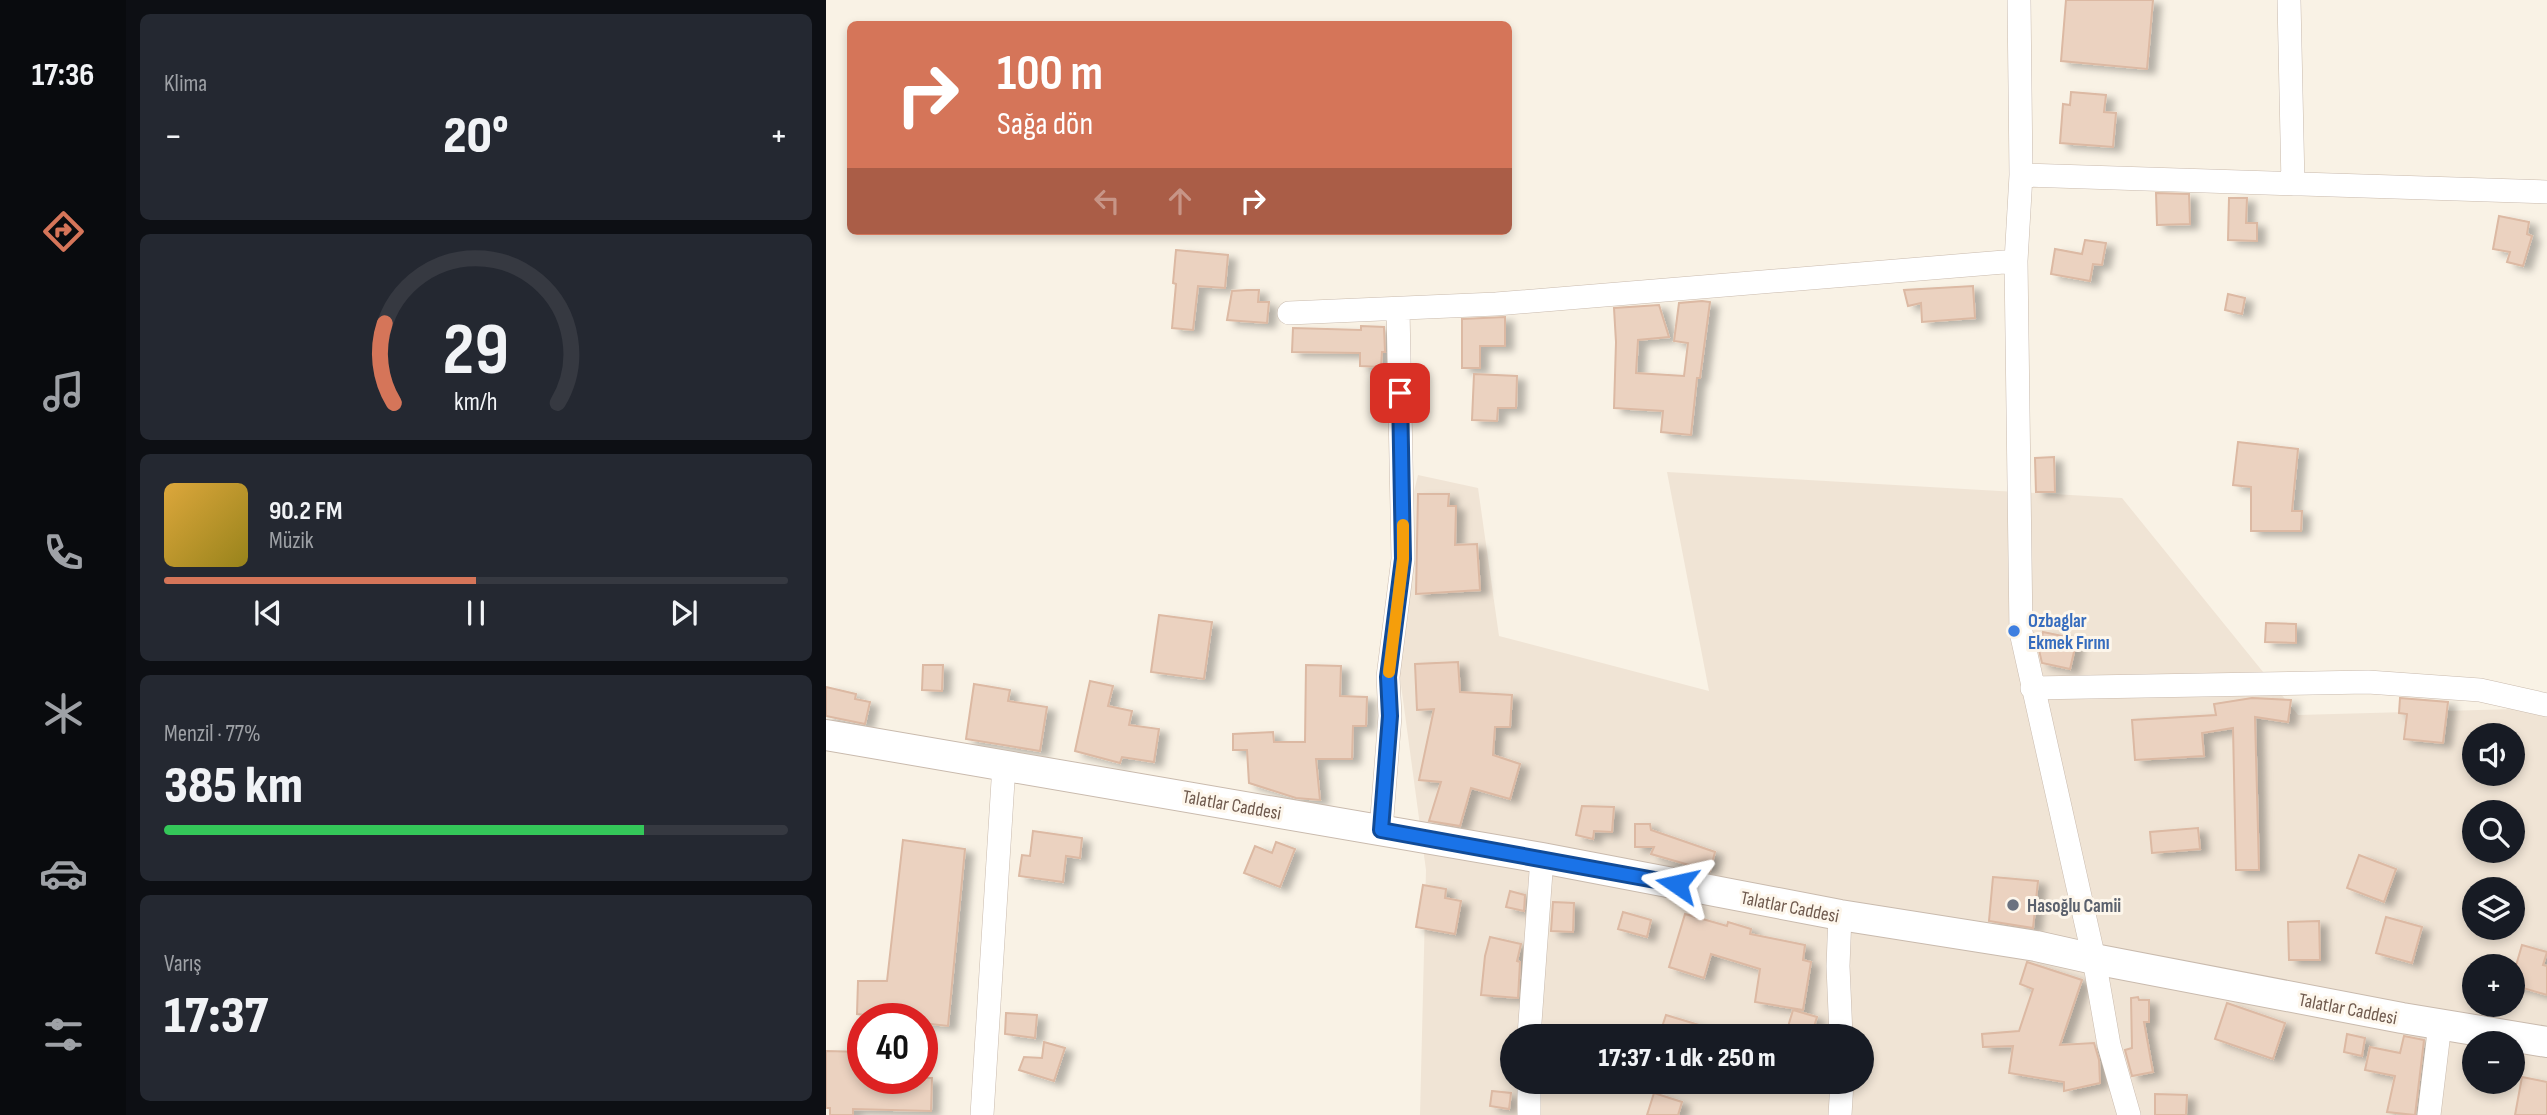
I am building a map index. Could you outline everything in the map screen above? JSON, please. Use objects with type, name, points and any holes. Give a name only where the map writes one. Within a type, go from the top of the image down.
[{"type":"street","points":[[2019,0],[2021,175],[2016,261],[2021,632],[2094,959],[2109,1045],[2129,1115]]},
{"type":"street","points":[[2289,0],[2293,184]]},
{"type":"street","points":[[2021,175],[2547,192]]},
{"type":"street","points":[[1289,313],[1496,304],[2016,261]]},
{"type":"street","points":[[1381,830],[1390,716],[1388,677],[1403,559],[1398,309]]},
{"type":"street","points":[[2032,688],[2368,682],[2480,690],[2547,705]]},
{"type":"street","name":"Talatlar Caddesi","points":[[826,735],[1542,858],[1840,915],[2036,946],[2547,1042]]},
{"type":"street","points":[[982,1115],[1004,765]]},
{"type":"street","points":[[1530,1024],[1542,858]]},
{"type":"street","points":[[1840,915],[1838,966],[1840,1024]]},
{"type":"street","points":[[2429,1115],[2440,1024]]},
{"type":"street","points":[[1529,1094],[1529,1115]]},
{"type":"street","points":[[1840,1115],[1841,1094]]},
{"type":"shaded area","points":[[1667,472],[2122,498],[2298,715],[2547,708],[2547,1115],[1420,1115],[1426,870],[1389,596],[1418,475],[1478,488],[1499,636],[1709,691]]},
{"type":"building","points":[[2066,0],[2153,0],[2147,69],[2061,61]]},
{"type":"building","points":[[2071,92],[2106,95],[2104,112],[2116,113],[2113,147],[2060,143],[2063,104],[2070,105]]},
{"type":"building","points":[[2156,193],[2189,194],[2190,224],[2157,225]]},
{"type":"building","points":[[2229,198],[2247,198],[2246,223],[2257,223],[2257,241],[2228,240]]},
{"type":"building","points":[[2499,216],[2529,222],[2527,234],[2532,236],[2523,266],[2507,262],[2510,252],[2493,249]]},
{"type":"building","points":[[2085,240],[2106,243],[2102,265],[2093,264],[2090,281],[2051,274],[2055,249],[2082,254]]},
{"type":"building","points":[[1176,250],[1228,255],[1225,288],[1198,286],[1193,330],[1172,328]]},
{"type":"building","points":[[1973,286],[1975,318],[1922,322],[1921,303],[1908,306],[1904,290]]},
{"type":"building","points":[[1259,290],[1258,302],[1269,302],[1267,323],[1227,320],[1232,291]]},
{"type":"building","points":[[2228,294],[2245,298],[2242,314],[2225,310]]},
{"type":"building","points":[[1710,302],[1700,378],[1697,378],[1691,435],[1661,432],[1663,411],[1614,408],[1614,308],[1659,305],[1669,337],[1638,340],[1636,373],[1684,376],[1688,343],[1674,341],[1679,303]]},
{"type":"building","points":[[1505,317],[1505,346],[1480,346],[1480,368],[1462,368],[1462,319]]},
{"type":"building","points":[[1361,326],[1384,327],[1385,352],[1382,352],[1381,367],[1360,366],[1360,353],[1292,352],[1293,328],[1361,330]]},
{"type":"building","points":[[1474,374],[1517,376],[1516,408],[1498,408],[1497,421],[1472,420]]},
{"type":"building","points":[[2238,442],[2298,449],[2292,511],[2302,511],[2301,531],[2251,531],[2251,487],[2233,485]]},
{"type":"building","points":[[2054,457],[2055,492],[2036,492],[2035,458]]},
{"type":"building","points":[[1418,494],[1449,494],[1448,506],[1456,506],[1455,545],[1477,544],[1480,590],[1416,594]]},
{"type":"building","points":[[1159,615],[1212,622],[1204,679],[1151,672]]},
{"type":"building","points":[[2266,623],[2296,624],[2296,643],[2265,642]]},
{"type":"building","points":[[2043,632],[2077,639],[2070,669],[2042,663],[2039,650]]},
{"type":"building","points":[[1458,662],[1460,692],[1512,695],[1510,727],[1495,727],[1493,755],[1520,764],[1510,799],[1471,788],[1460,826],[1429,821],[1441,782],[1419,780],[1434,709],[1417,710],[1415,664]]},
{"type":"building","points":[[923,665],[943,665],[942,691],[922,690]]},
{"type":"building","points":[[1306,665],[1341,666],[1340,696],[1367,697],[1366,726],[1353,726],[1352,759],[1316,759],[1320,800],[1296,798],[1249,783],[1247,750],[1233,750],[1233,734],[1273,732],[1274,742],[1305,742]]},
{"type":"building","points":[[1090,681],[1113,686],[1108,706],[1132,711],[1129,725],[1159,729],[1154,762],[1122,757],[1120,763],[1075,751]]},
{"type":"building","points":[[974,684],[1010,690],[1008,701],[1047,707],[1040,751],[966,739]]},
{"type":"building","points":[[826,687],[856,694],[855,699],[870,702],[865,724],[826,716]]},
{"type":"building","points":[[2252,698],[2291,700],[2288,722],[2255,717],[2259,870],[2236,870],[2233,728],[2202,733],[2204,756],[2135,760],[2132,720],[2216,715],[2214,704]]},
{"type":"building","points":[[2400,698],[2448,702],[2443,743],[2404,739],[2407,714],[2399,713]]},
{"type":"building","points":[[1582,806],[1614,807],[1612,832],[1594,831],[1593,839],[1576,835]]},
{"type":"building","points":[[1635,824],[1650,824],[1651,830],[1715,852],[1710,871],[1651,854],[1654,847],[1635,847]]},
{"type":"building","points":[[2198,828],[2200,849],[2152,853],[2150,832]]},
{"type":"building","points":[[1033,831],[1082,838],[1080,858],[1066,856],[1063,882],[1019,876],[1022,855],[1030,856]]},
{"type":"building","points":[[903,840],[965,849],[948,1026],[938,1025],[938,1003],[857,1003],[858,981],[887,981]]},
{"type":"building","points":[[1276,842],[1295,849],[1280,887],[1244,873],[1255,846],[1272,853]]},
{"type":"building","points":[[2359,855],[2396,869],[2384,902],[2347,888]]},
{"type":"building","name":"Hasoğlu Camii","points":[[1993,877],[2038,881],[2033,928],[1989,921]]},
{"type":"building","points":[[1423,885],[1446,889],[1445,898],[1461,901],[1455,934],[1416,927]]},
{"type":"building","points":[[1510,891],[1525,895],[1524,911],[1506,907]]},
{"type":"building","points":[[1553,902],[1574,903],[1573,932],[1551,931]]},
{"type":"building","points":[[1623,912],[1651,920],[1647,937],[1618,929]]},
{"type":"building","points":[[1685,914],[1727,926],[1728,922],[1751,929],[1750,934],[1805,945],[1803,960],[1811,962],[1803,1010],[1755,1002],[1760,969],[1711,954],[1704,978],[1669,967]]},
{"type":"building","points":[[2386,917],[2422,927],[2412,963],[2376,953]]},
{"type":"building","points":[[2319,921],[2320,960],[2289,960],[2288,922]]},
{"type":"building","points":[[1490,937],[1521,944],[1517,961],[1520,962],[1518,998],[1481,995]]},
{"type":"building","points":[[2522,945],[2547,952],[2543,965],[2547,966],[2547,995],[2525,989],[2525,954],[2519,954]]},
{"type":"building","points":[[2027,962],[2082,980],[2060,1045],[2094,1043],[2099,1060],[2100,1083],[2064,1091],[2064,1082],[2009,1073],[2013,1046],[1983,1047],[1982,1034],[2019,1031],[2033,989],[2020,984]]},
{"type":"building","points":[[2138,997],[2139,1000],[2149,1000],[2149,1022],[2144,1022],[2153,1072],[2132,1076],[2125,1050],[2132,1048],[2131,998]]},
{"type":"building","points":[[2227,1003],[2285,1023],[2273,1059],[2215,1039]]},
{"type":"building","points":[[1793,1010],[1817,1017],[1815,1024],[1789,1024]]},
{"type":"building","points":[[1006,1013],[1037,1015],[1035,1038],[1005,1034]]},
{"type":"building","points":[[1666,1015],[1696,1024],[1663,1024]]},
{"type":"building","points":[[2347,1034],[2365,1038],[2362,1056],[2344,1052]]},
{"type":"building","points":[[2404,1036],[2424,1040],[2415,1115],[2387,1112],[2395,1076],[2365,1070],[2370,1047],[2400,1053]]},
{"type":"building","points":[[1044,1042],[1065,1048],[1054,1081],[1019,1070],[1024,1057],[1042,1058]]},
{"type":"building","points":[[826,1051],[847,1052],[847,1094],[932,1094],[931,1111],[853,1109],[853,1115],[830,1115],[830,1108],[826,1108]]},
{"type":"building","points":[[2525,1078],[2547,1082],[2547,1115],[2515,1115],[2519,1094],[2525,1094]]},
{"type":"building","points":[[1492,1091],[1511,1094],[1509,1109],[1490,1106]]},
{"type":"building","points":[[1654,1094],[1682,1102],[1678,1115],[1647,1115]]},
{"type":"building","points":[[2155,1094],[2187,1095],[2186,1115],[2155,1115]]},
{"type":"slow traffic","points":[[1389,672],[1403,559],[1403,525]]},
{"type":"place","name":"Ozbaglar Ekmek Fırını","points":[[2014,631]]},
{"type":"place","name":"Hasoğlu Camii","points":[[2013,905]]},
{"type":"route","points":[[1400,393],[1403,559],[1388,677],[1390,716],[1381,830],[1677,884]]}]
